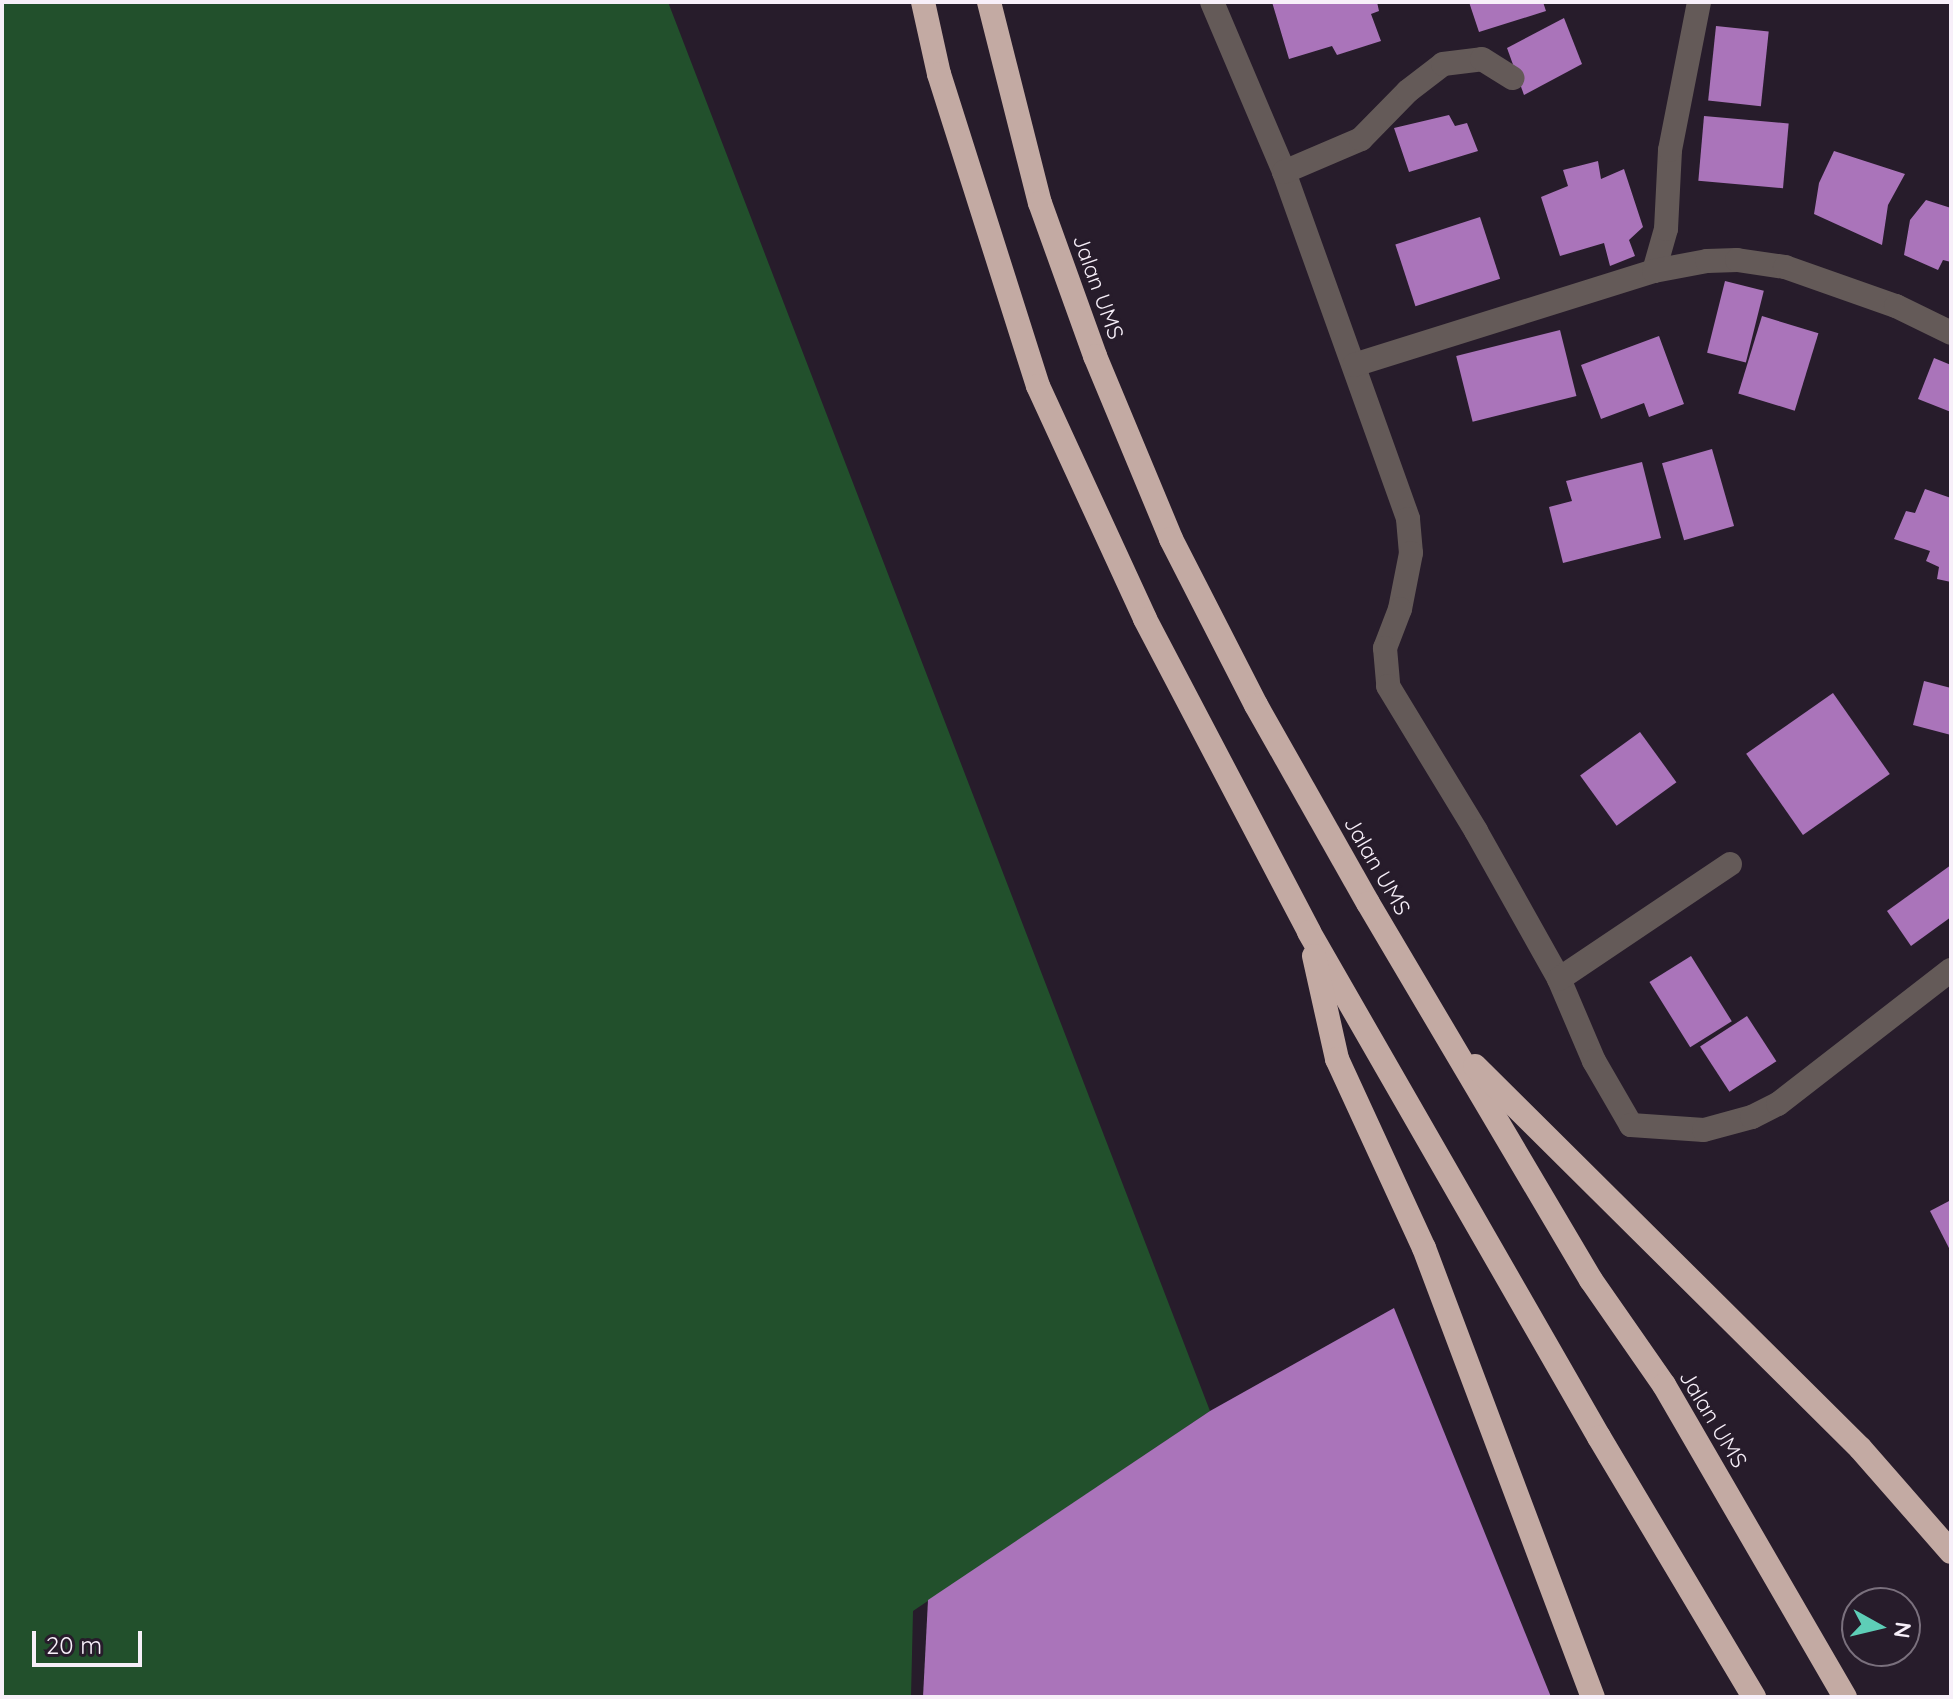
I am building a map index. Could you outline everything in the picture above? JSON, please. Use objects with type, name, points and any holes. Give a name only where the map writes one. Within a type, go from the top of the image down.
[{"type":"highway","points":[[923,2],[939,74],[1038,386],[1145,619],[1309,932],[1599,1437],[1754,1697]]},
{"type":"highway","name":"Jalan UMS","points":[[989,2],[1040,203],[1095,356],[1171,539],[1256,705],[1448,1039],[1591,1280],[1664,1385],[1845,1697]]},
{"type":"highway","points":[[1309,932],[1337,1059],[1424,1248],[1593,1697]]},
{"type":"highway","points":[[1448,1039],[1860,1448],[1951,1552]]},
{"type":"street","points":[[1212,2],[1284,172],[1354,365],[1409,530],[1411,553],[1400,609],[1385,648],[1388,686],[1476,831],[1559,979],[1594,1061],[1631,1125],[1704,1130],[1752,1117],[1778,1104],[1951,970]]},
{"type":"street","points":[[1654,271],[1666,229],[1670,150],[1699,2]]},
{"type":"street","points":[[1284,172],[1361,139],[1408,91],[1443,64],[1482,59],[1512,78]]},
{"type":"street","points":[[1354,365],[1654,271],[1737,260],[1785,267],[1896,306],[1951,333]]},
{"type":"street","points":[[1559,979],[1730,864]]},
{"type":"green space","points":[[2,2],[668,2],[1210,1411],[913,1611],[911,1697],[2,1697]]},
{"type":"building","points":[[1272,2],[1377,2],[1379,11],[1371,14],[1381,41],[1337,55],[1332,46],[1289,59]]},
{"type":"building","points":[[1469,2],[1543,2],[1546,11],[1479,32]]},
{"type":"building","points":[[1564,18],[1582,64],[1524,95],[1507,48]]},
{"type":"building","points":[[1716,26],[1769,32],[1761,106],[1708,101]]},
{"type":"building","points":[[1449,115],[1455,126],[1467,123],[1478,151],[1409,172],[1394,128]]},
{"type":"building","points":[[1704,116],[1789,123],[1783,188],[1698,181]]},
{"type":"building","points":[[1834,151],[1905,174],[1888,205],[1882,245],[1814,214],[1819,183]]},
{"type":"building","points":[[1598,161],[1601,179],[1624,169],[1643,227],[1629,240],[1635,256],[1610,266],[1604,243],[1560,256],[1541,197],[1568,186],[1563,170]]},
{"type":"building","points":[[1926,200],[1951,208],[1951,262],[1943,260],[1938,270],[1904,255],[1910,220]]},
{"type":"building","points":[[1480,217],[1500,279],[1415,306],[1395,245]]},
{"type":"building","points":[[1725,281],[1764,291],[1746,362],[1707,353]]},
{"type":"building","points":[[1762,316],[1818,333],[1795,411],[1738,393]]},
{"type":"building","points":[[1560,330],[1576,396],[1473,422],[1456,356]]},
{"type":"building","points":[[1659,336],[1684,404],[1649,417],[1644,403],[1601,419],[1581,365]]},
{"type":"building","points":[[1934,358],[1951,365],[1951,412],[1918,399]]},
{"type":"building","points":[[1712,449],[1734,526],[1684,540],[1662,463]]},
{"type":"building","points":[[1642,462],[1661,538],[1563,563],[1549,507],[1572,501],[1566,481]]},
{"type":"building","points":[[1925,489],[1951,498],[1951,582],[1937,579],[1939,567],[1926,561],[1930,551],[1894,539],[1906,511],[1915,513]]},
{"type":"building","points":[[1924,681],[1951,688],[1951,735],[1913,725]]},
{"type":"building","points":[[1833,693],[1890,774],[1803,835],[1746,754]]},
{"type":"building","points":[[1640,732],[1676,782],[1617,826],[1580,775]]},
{"type":"building","points":[[1951,865],[1951,917],[1911,946],[1887,911]]},
{"type":"building","points":[[1691,956],[1732,1021],[1690,1047],[1649,982]]},
{"type":"building","points":[[1747,1016],[1776,1061],[1729,1092],[1700,1046]]},
{"type":"building","points":[[1951,1200],[1951,1252],[1930,1211]]},
{"type":"building","points":[[1394,1308],[1551,1697],[923,1697],[928,1600],[1210,1411]]}]
